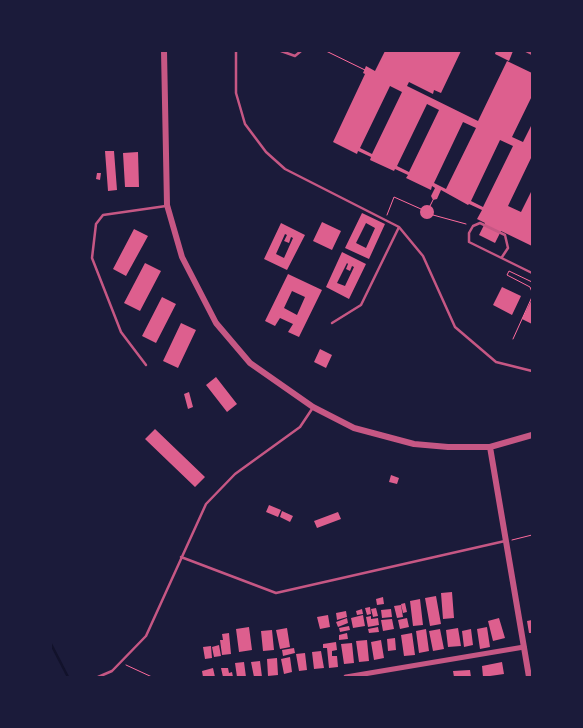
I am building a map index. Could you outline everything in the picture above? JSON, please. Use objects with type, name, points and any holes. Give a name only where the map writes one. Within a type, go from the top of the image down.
[{"type":"street","points":[[164,51],[167,206],[182,257],[216,323],[250,363],[312,407],[354,428],[414,444],[448,447],[490,447],[532,435]]},
{"type":"street","points":[[490,447],[530,677]]},
{"type":"street","points":[[346,677],[524,647]]},
{"type":"lane","points":[[236,51],[236,94],[245,124],[266,152],[285,169],[399,227],[424,256],[455,327],[496,362],[532,371]]},
{"type":"lane","points":[[281,51],[295,56],[301,51]]},
{"type":"lane","points":[[526,51],[532,54]]},
{"type":"lane","points":[[146,365],[121,332],[92,258],[96,224],[103,215],[167,206]]},
{"type":"lane","points":[[502,257],[508,248],[505,235],[480,223],[473,226],[469,232],[469,242],[532,273]]},
{"type":"lane","points":[[332,323],[361,305],[399,227]]},
{"type":"lane","points":[[98,677],[112,672],[146,636],[206,504],[235,474],[300,427],[312,407]]},
{"type":"lane","points":[[181,557],[276,592],[507,541]]},
{"type":"path","points":[[326,51],[365,70]]},
{"type":"path","points":[[384,220],[394,198],[421,209]]},
{"type":"path","points":[[430,206],[433,200]]},
{"type":"path","points":[[434,215],[473,226]]},
{"type":"path","points":[[532,282],[509,271],[507,275],[530,287],[532,292]]},
{"type":"path","points":[[513,339],[532,298]]},
{"type":"path","points":[[507,541],[532,535]]},
{"type":"path","points":[[121,662],[152,677]]},
{"type":"building","points":[[385,51],[461,51],[441,93],[434,90],[433,94],[409,82],[407,86],[478,121],[507,61],[532,73],[532,96],[512,137],[523,142],[532,124],[532,156],[508,206],[521,212],[532,190],[532,246],[501,231],[495,243],[479,235],[485,223],[477,219],[482,210],[468,205],[441,190],[437,199],[433,200],[431,196],[435,188],[432,186],[431,190],[406,178],[408,175],[395,169],[394,171],[370,160],[371,157],[358,151],[357,154],[333,142],[365,74],[363,73],[366,66],[375,71]],"holes":[[[390,86],[402,92],[372,154],[360,148]],[[427,104],[439,110],[409,172],[397,166]],[[463,122],[476,128],[446,189],[434,183]],[[500,140],[513,146],[483,207],[471,201]]]},
{"type":"building","points":[[496,51],[513,51],[509,61],[495,54]]},
{"type":"building","points":[[105,151],[114,151],[117,190],[108,191]]},
{"type":"building","points":[[138,152],[139,187],[125,187],[123,153]]},
{"type":"building","points":[[97,173],[101,173],[100,180],[96,179]]},
{"type":"building","points":[[427,205],[432,207],[434,212],[432,217],[427,219],[422,217],[420,212],[422,207]]},
{"type":"building","points":[[362,213],[385,224],[369,259],[345,248]],"holes":[[[366,223],[375,228],[366,248],[356,243]]]},
{"type":"building","points":[[322,222],[341,231],[332,250],[313,241]]},
{"type":"building","points":[[281,223],[305,235],[287,270],[264,259]],"holes":[[[285,234],[287,235],[284,241],[289,243],[291,237],[293,238],[284,258],[276,254]]]},
{"type":"building","points":[[134,229],[148,236],[126,276],[113,269]]},
{"type":"building","points":[[342,252],[366,264],[349,299],[326,287]],"holes":[[[348,264],[346,269],[350,271],[352,266],[354,267],[345,286],[337,283]]]},
{"type":"building","points":[[145,263],[161,271],[140,311],[124,303]]},
{"type":"building","points":[[288,274],[322,290],[299,337],[288,332],[293,324],[280,318],[275,326],[265,321]],"holes":[[[292,291],[305,297],[297,315],[284,308]]]},
{"type":"building","points":[[502,287],[521,296],[512,315],[493,305]]},
{"type":"building","points":[[162,297],[176,304],[156,343],[142,336]]},
{"type":"building","points":[[532,299],[532,324],[522,319]]},
{"type":"building","points":[[181,323],[196,330],[178,368],[163,361]]},
{"type":"building","points":[[320,349],[332,355],[326,368],[314,362]]},
{"type":"building","points":[[216,377],[237,404],[227,412],[206,385]]},
{"type":"building","points":[[189,392],[193,407],[188,409],[184,394]]},
{"type":"building","points":[[155,429],[205,477],[195,487],[145,439]]},
{"type":"building","points":[[391,475],[399,478],[397,484],[389,482]]},
{"type":"building","points":[[269,505],[281,510],[278,517],[266,512]]},
{"type":"building","points":[[282,511],[293,516],[290,522],[280,517]]},
{"type":"building","points":[[338,512],[341,519],[317,528],[314,521]]},
{"type":"building","points":[[452,592],[454,618],[443,619],[441,593]]},
{"type":"building","points":[[436,596],[441,624],[430,626],[425,598]]},
{"type":"building","points":[[383,597],[384,604],[377,605],[376,599]]},
{"type":"building","points":[[420,599],[423,625],[413,626],[410,601]]},
{"type":"building","points":[[405,603],[407,612],[403,613],[401,604]]},
{"type":"building","points":[[401,605],[403,617],[397,618],[394,606]]},
{"type":"building","points":[[370,607],[371,614],[367,615],[365,608]]},
{"type":"building","points":[[376,608],[378,616],[373,617],[371,609]]},
{"type":"building","points":[[362,609],[363,614],[357,615],[356,611]]},
{"type":"building","points":[[391,609],[392,617],[382,618],[381,610]]},
{"type":"building","points":[[346,611],[347,617],[337,620],[336,613]]},
{"type":"building","points":[[328,615],[330,627],[320,629],[317,617]]},
{"type":"building","points":[[363,615],[365,626],[353,628],[351,618]]},
{"type":"building","points":[[371,616],[371,619],[378,618],[379,625],[368,627],[366,617]]},
{"type":"building","points":[[347,618],[348,623],[338,627],[336,622]]},
{"type":"building","points":[[407,618],[409,627],[400,629],[398,620]]},
{"type":"building","points":[[499,618],[505,638],[493,641],[488,621]]},
{"type":"building","points":[[392,619],[394,629],[383,631],[381,620]]},
{"type":"building","points":[[532,620],[532,633],[529,633],[527,621]]},
{"type":"building","points":[[349,626],[350,630],[340,632],[339,628]]},
{"type":"building","points":[[249,627],[252,650],[239,652],[236,629]]},
{"type":"building","points":[[378,627],[379,632],[369,633],[368,629]]},
{"type":"building","points":[[487,627],[490,647],[480,649],[477,629]]},
{"type":"building","points":[[287,628],[290,647],[280,649],[276,630]]},
{"type":"building","points":[[458,628],[461,646],[448,647],[446,630]]},
{"type":"building","points":[[426,629],[429,651],[419,653],[416,631]]},
{"type":"building","points":[[440,629],[444,649],[433,651],[429,631]]},
{"type":"building","points":[[471,629],[473,645],[464,647],[462,631]]},
{"type":"building","points":[[272,630],[274,650],[263,651],[261,631]]},
{"type":"building","points":[[229,633],[231,654],[222,655],[220,640],[223,640],[222,634]]},
{"type":"building","points":[[347,633],[348,639],[339,640],[339,635]]},
{"type":"building","points":[[412,633],[415,655],[404,656],[401,635]]},
{"type":"building","points":[[395,638],[396,650],[388,651],[387,639]]},
{"type":"building","points":[[367,640],[369,661],[359,662],[356,641]]},
{"type":"building","points":[[381,640],[384,658],[374,660],[371,642]]},
{"type":"building","points":[[336,642],[337,650],[332,651],[332,656],[337,656],[338,667],[329,668],[327,648],[323,648],[323,644]]},
{"type":"building","points":[[352,643],[354,663],[344,664],[341,644]]},
{"type":"building","points":[[219,645],[221,656],[214,657],[212,647]]},
{"type":"building","points":[[211,646],[212,658],[205,659],[203,647]]},
{"type":"building","points":[[294,648],[295,653],[283,656],[282,650]]},
{"type":"building","points":[[321,651],[324,668],[314,669],[312,652]]},
{"type":"building","points":[[305,653],[307,670],[299,671],[296,654]]},
{"type":"building","points":[[290,657],[292,672],[284,674],[281,659]]},
{"type":"building","points":[[277,658],[278,675],[268,676],[267,659]]},
{"type":"building","points":[[260,661],[262,677],[254,677],[251,662]]},
{"type":"building","points":[[244,662],[246,677],[237,677],[235,663]]},
{"type":"building","points":[[502,662],[504,674],[483,677],[482,666]]},
{"type":"building","points":[[213,668],[215,677],[203,677],[202,671]]},
{"type":"building","points":[[221,668],[228,668],[229,673],[232,672],[233,677],[223,677]]},
{"type":"building","points":[[470,670],[471,677],[454,677],[453,671]]},
{"type":"waterway","points":[[51,644],[68,677]]}]
